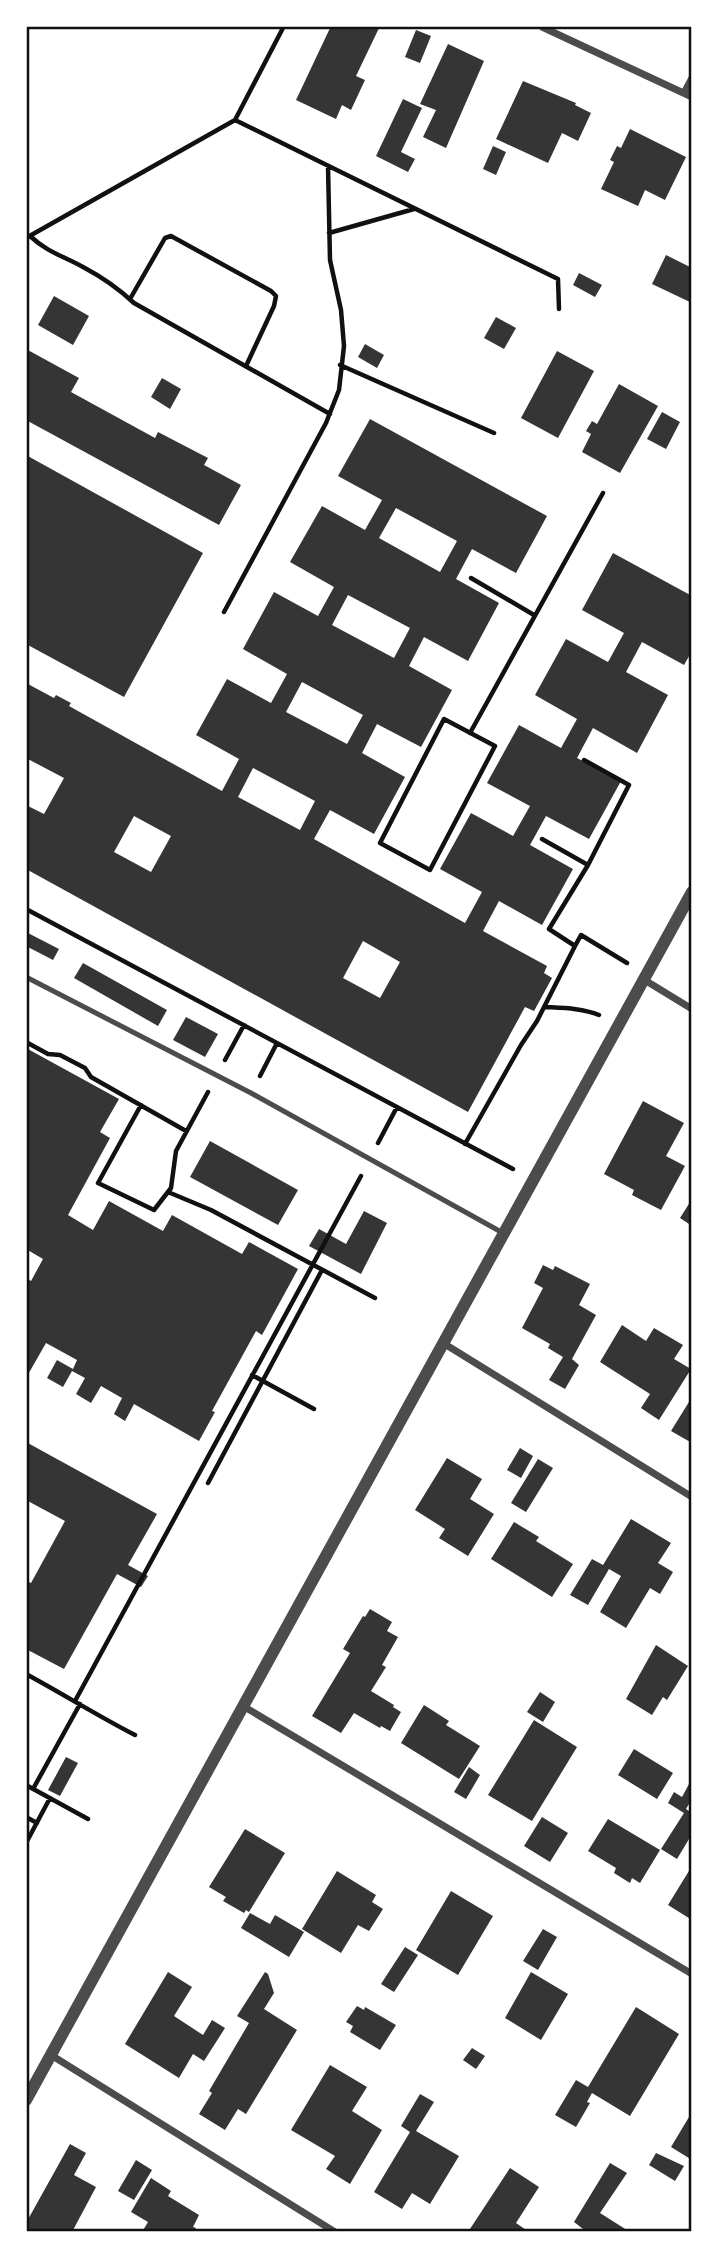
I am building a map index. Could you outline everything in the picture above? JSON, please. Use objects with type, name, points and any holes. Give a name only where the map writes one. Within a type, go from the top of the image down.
[{"type":"street","points":[[542,27],[688,95],[692,78]]},
{"type":"street","points":[[26,2100],[692,892]]},
{"type":"street","points":[[645,977],[692,1009]]},
{"type":"street","points":[[443,1343],[692,1497]]},
{"type":"street","points":[[243,1706],[692,1974]]},
{"type":"street","points":[[51,2055],[335,2232]]},
{"type":"lane","points":[[26,977],[251,1093],[503,1233]]},
{"type":"path","points":[[284,26],[235,120],[28,237],[44,249],[113,284],[130,299],[330,414]]},
{"type":"path","points":[[235,120],[558,279],[559,309]]},
{"type":"path","points":[[223,612],[330,414],[339,390],[344,345],[341,310],[330,260],[328,166]]},
{"type":"path","points":[[329,233],[414,209]]},
{"type":"path","points":[[130,299],[165,238],[171,236],[271,291],[276,296],[274,306],[246,366]]},
{"type":"path","points":[[340,365],[494,433]]},
{"type":"path","points":[[470,733],[603,493]]},
{"type":"path","points":[[471,578],[534,615]]},
{"type":"path","points":[[444,719],[470,733],[495,746],[430,870],[380,843],[444,719]]},
{"type":"path","points":[[575,946],[549,929],[588,864],[629,785],[584,760]]},
{"type":"path","points":[[542,839],[588,864]]},
{"type":"path","points":[[26,909],[533,1180]]},
{"type":"path","points":[[465,1144],[544,1007],[581,935],[645,977]]},
{"type":"path","points":[[544,1007],[591,1012],[619,1023]]},
{"type":"path","points":[[141,1105],[98,1182],[155,1210],[171,1188],[176,1151],[244,1025]]},
{"type":"path","points":[[26,1042],[48,1054],[60,1055],[85,1068],[91,1077],[187,1131]]},
{"type":"path","points":[[251,1093],[277,1043]]},
{"type":"path","points":[[33,1789],[397,1107]]},
{"type":"path","points":[[168,1192],[211,1210],[375,1298]]},
{"type":"path","points":[[208,1483],[322,1270]]},
{"type":"path","points":[[252,1375],[314,1409]]},
{"type":"path","points":[[26,1674],[135,1735]]},
{"type":"path","points":[[26,1785],[88,1819]]},
{"type":"path","points":[[26,1843],[50,1798]]},
{"type":"path","points":[[26,1817],[37,1823]]},
{"type":"building","points":[[331,26],[380,26],[356,76],[365,80],[351,110],[342,105],[336,119],[296,100]]},
{"type":"building","points":[[416,30],[431,36],[420,63],[405,57]]},
{"type":"building","points":[[448,44],[484,61],[446,148],[423,137],[436,110],[420,104]]},
{"type":"building","points":[[523,81],[576,103],[575,105],[591,113],[578,141],[562,133],[548,163],[496,139]]},
{"type":"building","points":[[403,99],[422,108],[401,152],[415,159],[408,172],[376,156]]},
{"type":"building","points":[[630,129],[686,157],[665,200],[645,190],[638,206],[601,189],[614,162],[610,160],[617,146],[621,148]]},
{"type":"building","points":[[493,146],[506,152],[496,175],[483,169]]},
{"type":"building","points":[[666,255],[692,268],[692,303],[652,284]]},
{"type":"building","points":[[579,273],[602,285],[595,297],[573,285]]},
{"type":"building","points":[[54,296],[89,316],[73,345],[38,325]]},
{"type":"building","points":[[496,317],[516,328],[504,349],[484,338]]},
{"type":"building","points":[[365,344],[384,355],[377,368],[358,357]]},
{"type":"building","points":[[26,349],[79,378],[71,392],[155,438],[158,432],[208,458],[204,465],[241,485],[219,525],[26,420]]},
{"type":"building","points":[[557,351],[594,371],[558,438],[521,418]]},
{"type":"building","points":[[162,378],[181,389],[170,409],[151,397]]},
{"type":"building","points":[[619,384],[658,406],[620,473],[582,452],[591,434],[586,431],[592,421],[597,424]]},
{"type":"building","points":[[662,412],[680,422],[666,449],[647,439]]},
{"type":"building","points":[[370,419],[547,516],[516,573],[472,549],[456,579],[499,603],[468,661],[424,637],[409,666],[452,690],[421,747],[377,724],[362,753],[405,777],[374,834],[330,810],[314,839],[465,923],[482,892],[440,869],[471,813],[513,836],[530,806],[487,783],[519,725],[561,748],[577,719],[535,695],[566,639],[608,662],[624,633],[582,610],[613,553],[692,596],[692,651],[684,665],[642,642],[626,672],[668,695],[637,753],[593,728],[577,758],[621,781],[589,839],[546,816],[530,845],[573,869],[542,925],[499,901],[483,931],[547,966],[544,973],[552,978],[534,1011],[525,1007],[468,1112],[26,869],[26,805],[44,814],[64,778],[26,758],[26,683],[54,698],[56,695],[71,703],[69,706],[222,791],[239,759],[196,735],[227,679],[271,703],[287,674],[243,649],[274,592],[318,616],[334,587],[290,562],[322,506],[365,530],[382,500],[338,476]],"holes":[[[396,508],[457,541],[440,572],[379,538]],[[348,595],[410,628],[394,658],[332,625]],[[302,682],[363,715],[347,744],[286,712]],[[253,768],[315,801],[300,830],[238,797]],[[134,816],[171,836],[151,872],[114,852]],[[363,941],[400,962],[380,998],[343,978]]]},
{"type":"building","points":[[26,455],[203,553],[124,697],[26,644]]},
{"type":"building","points":[[26,932],[59,949],[53,960],[26,946]]},
{"type":"building","points":[[83,963],[167,1010],[158,1026],[74,978]]},
{"type":"building","points":[[186,1017],[218,1034],[205,1057],[173,1040]]},
{"type":"building","points":[[26,1048],[119,1099],[100,1132],[110,1138],[68,1215],[93,1230],[109,1201],[163,1231],[172,1215],[242,1254],[249,1242],[298,1269],[262,1335],[256,1331],[212,1411],[215,1412],[199,1441],[134,1404],[125,1421],[114,1414],[122,1398],[101,1386],[91,1403],[76,1394],[85,1378],[72,1371],[63,1387],[47,1378],[57,1360],[73,1369],[77,1360],[46,1343],[26,1378],[26,1278],[31,1281],[43,1259],[26,1249]]},
{"type":"building","points":[[643,1101],[684,1123],[666,1156],[685,1166],[661,1210],[632,1195],[634,1190],[604,1174]]},
{"type":"building","points":[[210,1141],[298,1190],[278,1225],[190,1177]]},
{"type":"building","points":[[692,1199],[692,1226],[680,1218]]},
{"type":"building","points":[[364,1211],[387,1223],[361,1274],[309,1246],[319,1229],[346,1244]]},
{"type":"building","points":[[543,1265],[553,1270],[555,1266],[590,1284],[579,1305],[596,1315],[572,1359],[579,1365],[565,1389],[549,1380],[563,1357],[548,1348],[550,1344],[522,1328],[543,1288],[534,1283]]},
{"type":"building","points":[[622,1325],[646,1341],[654,1328],[683,1345],[674,1359],[691,1369],[659,1420],[641,1408],[650,1394],[600,1362]]},
{"type":"building","points":[[692,1397],[692,1443],[671,1431]]},
{"type":"building","points":[[26,1442],[157,1514],[128,1565],[148,1576],[141,1587],[117,1574],[64,1669],[26,1649],[26,1581],[31,1583],[65,1521],[26,1500]]},
{"type":"building","points":[[520,1448],[533,1456],[521,1478],[507,1470]]},
{"type":"building","points":[[447,1458],[482,1479],[470,1499],[494,1514],[468,1556],[439,1538],[445,1529],[415,1510]]},
{"type":"building","points":[[538,1459],[553,1468],[526,1512],[511,1503]]},
{"type":"building","points":[[631,1519],[671,1543],[658,1563],[673,1572],[660,1594],[650,1588],[626,1628],[600,1612],[621,1576],[609,1569],[588,1605],[570,1595],[592,1559],[603,1565]]},
{"type":"building","points":[[514,1522],[539,1537],[536,1541],[573,1564],[552,1597],[491,1559]]},
{"type":"building","points":[[370,1609],[392,1622],[387,1631],[398,1637],[382,1665],[386,1667],[371,1691],[401,1712],[390,1731],[354,1713],[341,1733],[312,1716],[350,1653],[343,1649]]},
{"type":"building","points":[[656,1645],[688,1666],[667,1700],[663,1697],[652,1715],[626,1699]]},
{"type":"building","points":[[540,1692],[555,1702],[543,1722],[527,1712]]},
{"type":"building","points":[[424,1705],[449,1721],[446,1725],[480,1746],[459,1779],[401,1743]]},
{"type":"building","points":[[534,1720],[577,1747],[532,1821],[488,1795]]},
{"type":"building","points":[[634,1749],[673,1773],[657,1799],[618,1775]]},
{"type":"building","points":[[66,1757],[78,1763],[60,1796],[48,1790]]},
{"type":"building","points":[[469,1767],[480,1775],[466,1799],[454,1792]]},
{"type":"building","points":[[689,1784],[692,1786],[692,1799],[686,1809],[692,1813],[692,1841],[689,1839],[677,1859],[661,1849],[684,1813],[668,1803],[674,1792],[682,1797]]},
{"type":"building","points":[[542,1817],[568,1833],[550,1862],[524,1846]]},
{"type":"building","points":[[608,1819],[660,1850],[640,1883],[632,1878],[630,1883],[614,1873],[616,1868],[588,1851]]},
{"type":"building","points":[[245,1829],[285,1853],[249,1912],[246,1910],[244,1913],[223,1901],[226,1897],[209,1887]]},
{"type":"building","points":[[692,1866],[692,1920],[668,1905]]},
{"type":"building","points":[[337,1871],[376,1895],[372,1902],[383,1909],[369,1931],[358,1925],[341,1953],[302,1929]]},
{"type":"building","points":[[451,1891],[493,1916],[458,1975],[416,1950]]},
{"type":"building","points":[[250,1913],[270,1924],[275,1915],[304,1932],[289,1957],[241,1928]]},
{"type":"building","points":[[543,1929],[557,1937],[538,1970],[523,1961]]},
{"type":"building","points":[[405,1947],[418,1955],[394,1992],[381,1984]]},
{"type":"building","points":[[168,1972],[192,1987],[174,2016],[203,2035],[212,2020],[225,2028],[204,2061],[193,2054],[179,2078],[125,2044]]},
{"type":"building","points":[[265,1972],[274,1993],[264,2009],[297,2030],[246,2114],[238,2109],[225,2130],[199,2114],[212,2093],[209,2091],[249,2023],[237,2016]]},
{"type":"building","points":[[531,1972],[568,1994],[541,2040],[505,2018]]},
{"type":"building","points":[[357,2006],[364,2010],[365,2007],[396,2025],[380,2050],[350,2032],[353,2026],[346,2022]]},
{"type":"building","points":[[636,2007],[679,2034],[630,2116],[592,2093],[587,2102],[590,2103],[576,2127],[555,2115],[576,2080],[588,2087]]},
{"type":"building","points":[[472,2048],[485,2056],[476,2069],[463,2060]]},
{"type":"building","points":[[330,2065],[367,2087],[352,2111],[382,2130],[350,2184],[326,2169],[335,2156],[291,2130]]},
{"type":"building","points":[[420,2094],[434,2102],[416,2131],[459,2156],[430,2204],[412,2193],[402,2209],[374,2192],[410,2132],[401,2126]]},
{"type":"building","points":[[692,2112],[692,2160],[671,2147]]},
{"type":"building","points":[[70,2144],[86,2153],[74,2175],[96,2187],[72,2232],[26,2232],[26,2223]]},
{"type":"building","points":[[656,2153],[684,2166],[675,2181],[649,2165]]},
{"type":"building","points":[[136,2160],[152,2170],[134,2200],[118,2191]]},
{"type":"building","points":[[610,2163],[627,2173],[600,2213],[630,2232],[587,2232],[574,2222]]},
{"type":"building","points":[[510,2168],[539,2187],[516,2223],[529,2232],[468,2232]]},
{"type":"building","points":[[151,2178],[171,2191],[168,2196],[199,2215],[193,2227],[196,2228],[194,2232],[142,2232],[148,2222],[131,2212]]}]
